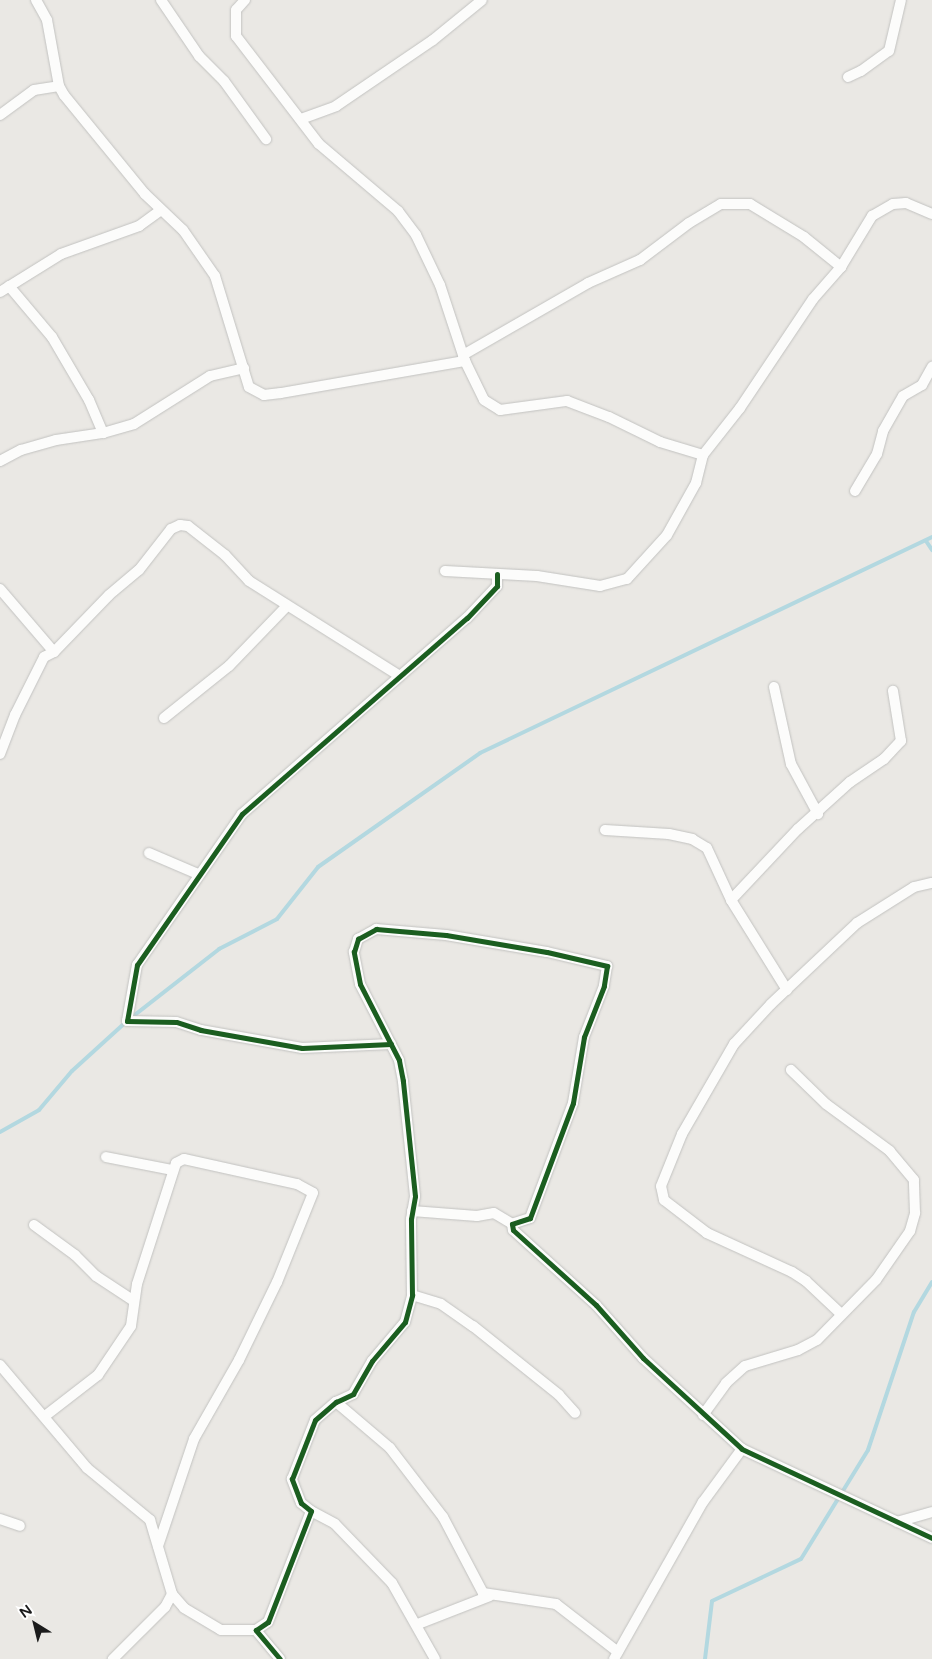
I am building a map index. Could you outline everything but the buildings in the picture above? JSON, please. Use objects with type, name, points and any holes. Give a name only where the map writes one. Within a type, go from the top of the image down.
[{"type":"street","points":[[36,0],[47,20],[59,86],[161,210],[183,230],[215,276],[249,387],[264,395],[464,358],[588,283],[640,260],[689,223],[721,204],[750,204],[804,237],[841,267]]},
{"type":"street","points":[[161,0],[199,56],[224,81],[266,139]]},
{"type":"street","points":[[245,0],[236,10],[236,36],[319,144],[398,211],[412,229],[440,285],[464,358],[477,389],[491,407],[500,410],[567,401],[609,417],[660,442],[703,455]]},
{"type":"street","points":[[301,119],[336,106],[433,40],[482,0]]},
{"type":"street","points":[[848,77],[861,71],[889,51],[901,0]]},
{"type":"street","points":[[0,114],[34,90],[59,86]]},
{"type":"street","points":[[445,571],[462,570],[537,576],[600,586],[627,579],[671,529],[696,483],[703,455],[740,408],[813,299],[841,267],[872,216],[893,204],[906,203],[932,214]]},
{"type":"street","points":[[103,433],[88,400],[52,336],[4,289],[61,254],[139,226],[161,210]]},
{"type":"street","points":[[855,491],[877,454],[883,431],[904,396],[922,385],[932,367]]},
{"type":"street","points":[[0,461],[21,450],[56,440],[103,433],[134,424],[210,376],[244,368]]},
{"type":"street","points":[[0,754],[14,715],[44,657],[54,652],[110,595],[139,570],[171,529],[180,525],[188,526],[225,555],[248,581],[398,675]]},
{"type":"street","points":[[391,1044],[302,1048],[200,1030],[176,1022],[127,1021],[137,965],[198,874],[242,814],[362,710],[398,675],[466,618],[497,586],[498,574]]},
{"type":"street","points":[[0,589],[54,652]]},
{"type":"street","points":[[164,718],[229,666],[287,606]]},
{"type":"street","points":[[774,686],[791,764],[818,814]]},
{"type":"street","points":[[731,900],[798,829],[818,814],[850,782],[884,759],[902,741],[893,691]]},
{"type":"street","points":[[605,830],[650,831],[692,839],[707,848],[731,900],[786,990]]},
{"type":"street","points":[[149,853],[198,874]]},
{"type":"street","points":[[840,1314],[799,1276],[706,1233],[672,1208],[661,1192],[665,1172],[682,1134],[734,1044],[786,990],[857,923],[914,887],[932,883]]},
{"type":"street","points":[[435,1659],[418,1624],[392,1583],[335,1524],[311,1511],[301,1503],[292,1479],[310,1428],[336,1402],[353,1394],[372,1361],[396,1336],[405,1322],[412,1295],[412,1211],[415,1196],[403,1081],[399,1060],[369,1005],[355,962],[354,945],[366,932],[376,929],[446,935],[538,950],[607,966],[604,986],[584,1036],[573,1103],[530,1218],[512,1224]]},
{"type":"street","points":[[703,1415],[734,1374],[766,1358],[806,1347],[876,1280],[910,1231],[915,1213],[914,1180],[890,1151],[826,1104],[791,1070]]},
{"type":"street","points":[[106,1157],[172,1170]]},
{"type":"street","points":[[45,1416],[98,1375],[131,1326],[134,1301],[172,1170],[184,1159],[297,1184],[313,1193],[278,1282],[239,1360],[194,1439],[158,1546]]},
{"type":"street","points":[[412,1211],[477,1216],[494,1213],[512,1224],[518,1236],[596,1305],[643,1358],[742,1449],[841,1493],[932,1538]]},
{"type":"street","points":[[34,1225],[75,1254],[96,1276],[134,1301]]},
{"type":"street","points":[[412,1295],[441,1304],[473,1326],[559,1395],[575,1413]]},
{"type":"street","points":[[0,1365],[88,1468],[146,1515],[158,1546],[172,1594],[184,1608],[221,1630],[256,1630],[268,1622],[311,1511]]},
{"type":"street","points":[[336,1402],[390,1448],[443,1517],[483,1593],[490,1596],[556,1604],[616,1656],[703,1502],[742,1449]]},
{"type":"street","points":[[897,1522],[932,1512]]},
{"type":"street","points":[[0,1519],[20,1526]]},
{"type":"street","points":[[113,1659],[165,1607],[172,1594]]},
{"type":"street","points":[[418,1624],[490,1596]]},
{"type":"street","points":[[256,1630],[280,1659]]},
{"type":"waterway","points":[[0,1132],[39,1110],[72,1071],[127,1021],[219,949],[277,919],[318,867],[480,753],[932,537]]},
{"type":"waterway","points":[[926,541],[932,550]]},
{"type":"waterway","points":[[705,1659],[712,1601],[801,1559],[868,1450],[914,1312],[932,1282]]},
{"type":"cycle path","points":[[391,1044],[302,1048],[201,1030],[176,1022],[127,1021],[137,965],[242,814],[467,618],[497,586],[497,574]]},
{"type":"cycle path","points":[[280,1659],[256,1630],[268,1622],[311,1511],[301,1503],[292,1479],[315,1420],[336,1402],[353,1394],[372,1361],[405,1322],[412,1295],[411,1219],[415,1196],[403,1081],[399,1060],[360,984],[354,952],[358,939],[376,929],[446,935],[547,952],[607,966],[604,986],[584,1037],[573,1103],[530,1218],[512,1224],[513,1230],[596,1305],[643,1358],[742,1449],[932,1538]]}]
